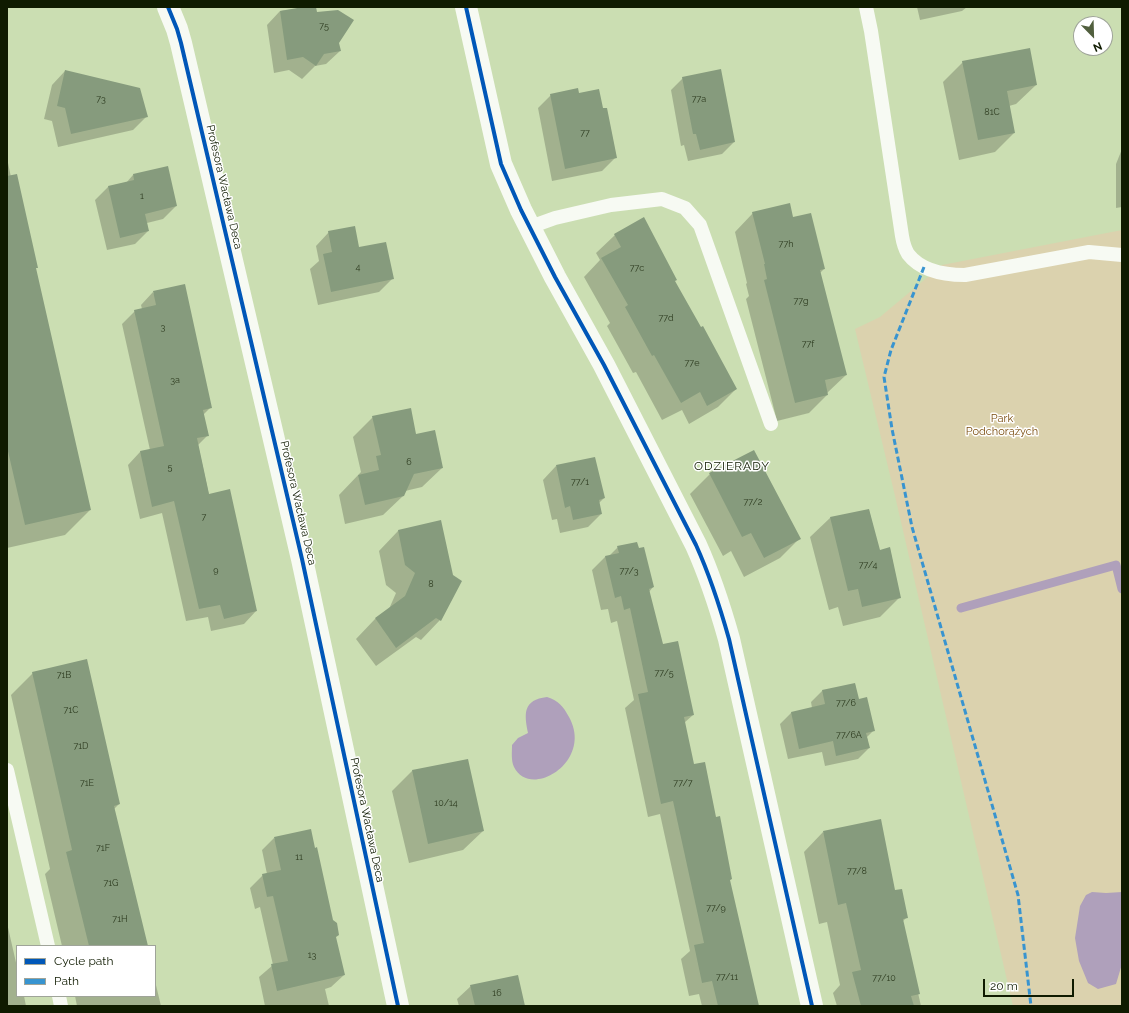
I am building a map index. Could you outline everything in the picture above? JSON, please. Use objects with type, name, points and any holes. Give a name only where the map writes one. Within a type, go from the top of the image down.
[{"type":"street","name":"Profesora Wacława Deca","points":[[168,7],[181,43],[302,559],[398,1006]]},
{"type":"street","points":[[466,7],[501,164],[555,277],[608,372],[708,570],[730,639],[812,1006]]},
{"type":"lane","points":[[866,7],[871,30],[902,236],[907,252],[915,262],[933,270],[950,275],[965,275],[1089,252],[1122,255]]},
{"type":"lane","points":[[530,227],[555,218],[611,205],[662,199],[685,208],[700,225],[771,424]]},
{"type":"lane","points":[[7,770],[48,945]]},
{"type":"green space","name":"Park Podchorążych","points":[[1122,230],[1122,1006],[1013,1006],[855,329],[880,317],[942,265]]},
{"type":"shaded area","points":[[547,697],[560,704],[569,717],[574,733],[573,748],[567,761],[557,771],[545,778],[533,779],[522,776],[514,767],[512,759],[512,745],[518,738],[528,733],[526,714],[529,704],[533,701]]},
{"type":"shaded area","points":[[1092,892],[1122,892],[1122,964],[1116,984],[1098,989],[1088,983],[1079,961],[1075,938],[1080,906],[1086,895]]},
{"type":"building","points":[[303,7],[316,7],[317,12],[338,10],[354,20],[339,43],[341,51],[324,54],[316,66],[303,57],[287,60],[280,11]]},
{"type":"building","points":[[1030,48],[1037,85],[1007,91],[1015,133],[978,140],[962,61]]},
{"type":"building","points":[[721,69],[735,142],[700,150],[696,134],[693,134],[682,77]]},
{"type":"building","points":[[65,70],[140,88],[148,117],[71,134],[65,108],[57,106]]},
{"type":"building","points":[[578,88],[579,93],[599,89],[603,108],[607,108],[617,158],[565,169],[550,94]]},
{"type":"building","points":[[168,166],[177,206],[145,214],[149,231],[120,238],[108,186],[134,180],[133,174]]},
{"type":"building","points":[[17,174],[38,268],[36,268],[91,510],[25,525],[7,447],[7,176]]},
{"type":"building","points":[[790,203],[793,217],[811,213],[825,269],[820,270],[847,375],[825,380],[828,395],[795,403],[764,280],[767,279],[765,264],[752,212]]},
{"type":"building","points":[[644,217],[677,280],[675,281],[701,327],[703,326],[737,389],[707,406],[700,392],[681,403],[654,355],[652,356],[625,307],[628,305],[601,258],[621,247],[614,234]]},
{"type":"building","points":[[355,226],[359,247],[386,242],[394,279],[331,292],[323,254],[332,252],[328,231]]},
{"type":"building","points":[[185,284],[212,408],[203,410],[209,436],[197,438],[209,494],[230,489],[257,611],[224,619],[220,605],[199,609],[174,501],[152,507],[140,451],[164,446],[134,310],[156,305],[153,291]]},
{"type":"building","points":[[411,408],[416,434],[435,430],[443,468],[414,474],[404,496],[365,505],[358,475],[379,470],[376,456],[381,455],[372,416]]},
{"type":"building","points":[[754,450],[801,539],[764,558],[751,533],[742,537],[709,473]]},
{"type":"building","points":[[595,457],[605,498],[599,500],[602,514],[573,520],[570,506],[565,508],[556,465]]},
{"type":"building","points":[[869,509],[880,550],[890,547],[901,598],[862,607],[858,589],[848,591],[830,517]]},
{"type":"building","points":[[441,520],[453,575],[462,581],[441,621],[436,618],[396,648],[375,618],[405,596],[415,573],[405,565],[398,530]]},
{"type":"building","points":[[637,542],[639,548],[644,547],[654,587],[649,589],[663,644],[678,641],[694,715],[684,717],[694,764],[705,762],[716,817],[720,816],[732,879],[730,880],[759,1006],[718,1006],[712,981],[702,983],[694,945],[704,943],[673,801],[661,804],[638,694],[648,692],[630,608],[624,610],[621,596],[615,598],[605,556],[619,553],[617,546]]},
{"type":"building","points":[[87,659],[120,804],[114,806],[148,945],[89,945],[66,852],[72,850],[32,672]]},
{"type":"building","points":[[855,683],[859,699],[867,697],[875,731],[866,733],[870,748],[836,756],[833,741],[799,749],[791,712],[825,704],[822,690]]},
{"type":"building","points":[[468,759],[484,831],[428,844],[412,770]]},
{"type":"building","points":[[881,819],[895,890],[902,889],[908,918],[903,919],[920,994],[911,996],[914,1006],[861,1006],[852,972],[861,970],[846,903],[838,905],[823,831]]},
{"type":"building","points":[[311,829],[315,848],[317,847],[333,920],[337,923],[339,935],[336,937],[345,975],[277,991],[271,964],[288,961],[273,896],[267,897],[262,874],[281,870],[274,837]]},
{"type":"building","points":[[518,975],[525,1006],[475,1006],[470,985]]},
{"type":"waterway","points":[[961,608],[1116,565],[1122,589]]},
{"type":"marked path","points":[[924,267],[891,350],[884,377],[892,429],[912,527],[1018,895],[1031,1006]]},
{"type":"cycle path","points":[[168,7],[181,43],[302,559],[398,1006]]},
{"type":"cycle path","points":[[466,7],[501,164],[521,210],[555,277],[604,365],[696,545],[706,568],[729,639],[812,1006]]},
{"type":"district","name":"ODZIERADY","points":[[732,466]]}]
